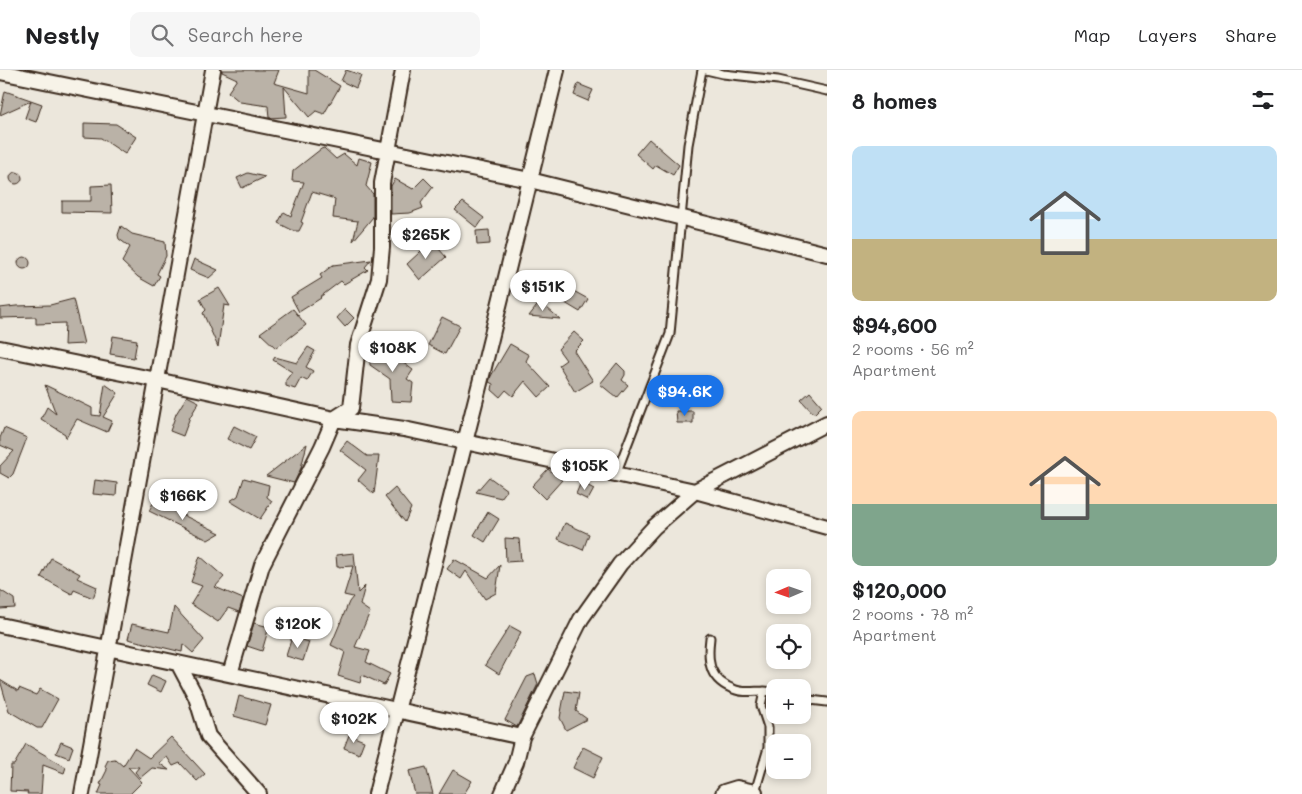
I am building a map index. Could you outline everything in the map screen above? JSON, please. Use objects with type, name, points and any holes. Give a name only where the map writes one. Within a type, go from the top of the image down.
[{"type":"street","points":[[82,794],[213,70]]},
{"type":"street","points":[[230,674],[262,565],[322,447],[334,419],[351,408],[358,345],[379,279],[382,247],[382,183],[403,70]]},
{"type":"street","points":[[376,794],[556,70]]},
{"type":"street","points":[[0,72],[530,180],[827,254]]},
{"type":"street","points":[[0,348],[334,419],[404,429],[616,474],[695,492],[827,527]]},
{"type":"street","points":[[502,794],[516,762],[522,737],[581,619],[620,564],[654,527],[695,492],[827,423]]},
{"type":"street","points":[[0,625],[522,737]]},
{"type":"street","points":[[178,663],[196,697],[208,736],[258,794]]},
{"type":"street","points":[[723,794],[737,788],[758,793]]},
{"type":"lane","points":[[616,474],[670,334],[688,145],[702,70]]},
{"type":"lane","points":[[706,70],[723,74],[778,80],[827,91]]},
{"type":"lane","points":[[710,638],[709,666],[723,684],[737,690],[764,691],[762,706],[768,727],[768,748],[758,793]]},
{"type":"lane","points":[[811,700],[827,702]]},
{"type":"building","points":[[222,70],[279,70],[274,83],[309,93],[309,70],[314,70],[340,86],[324,114],[316,111],[309,117],[284,87],[286,117],[269,118],[268,106],[240,102],[228,92],[237,79],[222,72]]},
{"type":"building","points":[[346,70],[361,75],[356,88],[341,81]]},
{"type":"building","points":[[578,84],[593,90],[588,101],[574,95]]},
{"type":"building","points":[[5,91],[42,104],[36,122],[25,118],[31,101],[0,115]]},
{"type":"building","points":[[84,123],[116,124],[136,137],[125,154],[101,138],[84,137]]},
{"type":"building","points":[[649,139],[679,165],[673,175],[656,165],[653,169],[636,154]]},
{"type":"building","points":[[324,148],[336,159],[344,154],[357,165],[359,158],[372,162],[366,186],[373,194],[373,217],[353,241],[358,221],[333,218],[335,199],[312,192],[299,231],[294,231],[278,223],[284,212],[291,216],[304,182],[292,181],[293,171]]},
{"type":"building","points":[[14,172],[18,172],[22,178],[18,184],[14,184],[10,180],[10,176]]},
{"type":"building","points":[[248,173],[265,177],[242,188],[237,178]]},
{"type":"building","points":[[424,178],[433,187],[421,203],[423,208],[410,213],[391,214],[391,186],[395,179],[413,189]]},
{"type":"building","points":[[111,185],[112,213],[62,212],[62,201],[91,201],[91,186]]},
{"type":"building","points":[[463,202],[484,218],[477,228],[455,210]]},
{"type":"building","points":[[121,226],[132,234],[165,242],[166,256],[157,274],[160,276],[154,286],[138,277],[122,262],[130,247],[119,239],[118,235]]},
{"type":"building","points":[[489,230],[490,244],[477,245],[476,231]]},
{"type":"building","points":[[432,241],[446,257],[420,280],[407,264]]},
{"type":"building","points":[[22,257],[26,257],[30,263],[26,269],[22,269],[18,265],[18,261]]},
{"type":"building","points":[[194,259],[218,270],[209,278],[190,270]]},
{"type":"building","points":[[371,260],[365,267],[368,270],[344,284],[341,281],[321,298],[299,312],[291,297],[322,278],[320,275],[333,265]]},
{"type":"building","points":[[219,288],[230,306],[224,305],[218,347],[203,313],[206,310],[200,299]]},
{"type":"building","points":[[568,288],[588,299],[580,312],[560,300]]},
{"type":"building","points":[[73,299],[84,344],[64,345],[65,323],[36,324],[36,317],[0,318],[0,308],[50,305]]},
{"type":"building","points":[[540,302],[560,319],[529,316]]},
{"type":"building","points":[[293,309],[306,325],[276,348],[260,333]]},
{"type":"building","points":[[345,309],[354,318],[345,327],[337,318]]},
{"type":"building","points":[[442,317],[460,326],[445,354],[428,345]]},
{"type":"building","points":[[574,332],[584,341],[574,351],[593,381],[575,392],[559,365],[566,360],[558,349]]},
{"type":"building","points":[[113,336],[137,340],[134,358],[110,354]]},
{"type":"building","points":[[375,342],[413,370],[407,379],[413,383],[411,402],[391,401],[390,379],[370,365],[370,349]]},
{"type":"building","points":[[510,344],[529,355],[526,361],[550,387],[539,397],[525,381],[513,396],[506,390],[500,397],[492,390],[493,384],[489,382],[491,376]]},
{"type":"building","points":[[308,347],[315,351],[306,367],[313,371],[307,381],[301,378],[295,389],[286,386],[286,380],[292,372],[273,360],[275,357],[297,363]]},
{"type":"building","points":[[617,363],[625,371],[622,380],[628,385],[617,398],[600,384]]},
{"type":"building","points":[[105,384],[118,393],[103,417],[112,421],[107,432],[77,419],[66,438],[65,434],[41,419],[47,407],[56,414],[45,385],[92,408],[92,415],[100,416]]},
{"type":"building","points":[[810,392],[822,406],[814,414],[801,400]]},
{"type":"building","points":[[187,396],[199,402],[190,417],[183,436],[170,431],[176,414]]},
{"type":"building","points":[[676,411],[693,411],[693,423],[677,423]]},
{"type":"building","points":[[234,426],[256,437],[249,450],[227,439]]},
{"type":"building","points":[[4,428],[27,438],[13,474],[9,478],[0,473],[0,466],[14,451],[0,445],[0,438]]},
{"type":"building","points":[[347,441],[367,456],[379,456],[374,494],[358,480],[366,470],[340,450]]},
{"type":"building","points":[[307,444],[301,468],[294,483],[266,476]]},
{"type":"building","points":[[548,469],[562,480],[545,499],[532,486]]},
{"type":"building","points":[[489,477],[507,490],[501,498],[476,492]]},
{"type":"building","points":[[244,478],[269,485],[267,497],[272,501],[260,519],[230,501],[238,496]]},
{"type":"building","points":[[95,480],[117,483],[116,496],[93,494]]},
{"type":"building","points":[[164,481],[179,486],[175,499],[159,494]]},
{"type":"building","points":[[581,482],[594,489],[588,500],[576,494]]},
{"type":"building","points":[[395,488],[411,508],[405,522],[385,497]]},
{"type":"building","points":[[154,501],[220,533],[208,540],[149,511]]},
{"type":"building","points":[[488,512],[499,519],[485,542],[474,535]]},
{"type":"building","points":[[565,523],[589,534],[583,550],[558,539]]},
{"type":"building","points":[[505,538],[519,539],[521,561],[506,562]]},
{"type":"building","points":[[354,553],[358,593],[365,586],[360,605],[370,612],[355,647],[370,651],[366,662],[390,674],[384,685],[362,675],[360,683],[338,676],[345,652],[331,645],[349,602],[353,597],[344,595],[353,566],[337,567],[336,555]]},
{"type":"building","points":[[200,556],[224,577],[215,587],[243,599],[239,612],[228,608],[218,622],[191,604],[202,586],[191,582]]},
{"type":"building","points":[[51,558],[80,574],[77,578],[97,587],[93,598],[74,590],[72,594],[41,577]]},
{"type":"building","points":[[454,559],[488,578],[500,565],[496,593],[485,599],[466,571],[461,579],[447,569]]},
{"type":"building","points":[[0,590],[14,599],[15,608],[0,609]]},
{"type":"building","points":[[174,607],[204,640],[193,653],[183,644],[182,652],[128,639],[132,624],[169,632]]},
{"type":"building","points":[[254,623],[269,627],[262,651],[247,646]]},
{"type":"building","points":[[510,626],[521,632],[499,674],[485,665]]},
{"type":"building","points":[[292,637],[309,642],[303,661],[286,656]]},
{"type":"building","points":[[535,674],[538,684],[517,727],[505,720],[527,677]]},
{"type":"building","points":[[152,675],[166,681],[161,692],[147,685]]},
{"type":"building","points":[[0,680],[18,691],[19,688],[36,695],[40,689],[58,699],[42,728],[37,728],[9,711]]},
{"type":"building","points":[[565,691],[579,693],[576,711],[587,719],[566,730],[560,718]]},
{"type":"building","points":[[239,696],[271,705],[265,725],[234,716]]},
{"type":"building","points":[[338,713],[347,721],[339,730],[330,722]]},
{"type":"building","points":[[349,735],[364,741],[359,754],[344,748]]},
{"type":"building","points":[[171,737],[205,774],[197,781],[180,763],[173,766],[167,757],[159,763],[169,770],[152,768],[140,778],[135,772],[139,767],[128,767],[142,782],[130,794],[98,794],[102,785],[100,784],[107,770],[105,766],[108,760],[115,759],[123,766],[134,748],[149,758]]},
{"type":"building","points":[[61,742],[73,747],[69,758],[56,753]]},
{"type":"building","points":[[26,744],[66,767],[64,773],[43,765],[41,794],[10,791],[11,765],[14,765]]},
{"type":"building","points":[[583,747],[603,757],[593,778],[573,768]]},
{"type":"building","points":[[426,767],[433,794],[415,794],[409,771]]},
{"type":"building","points":[[453,770],[472,781],[464,794],[439,794]]}]
